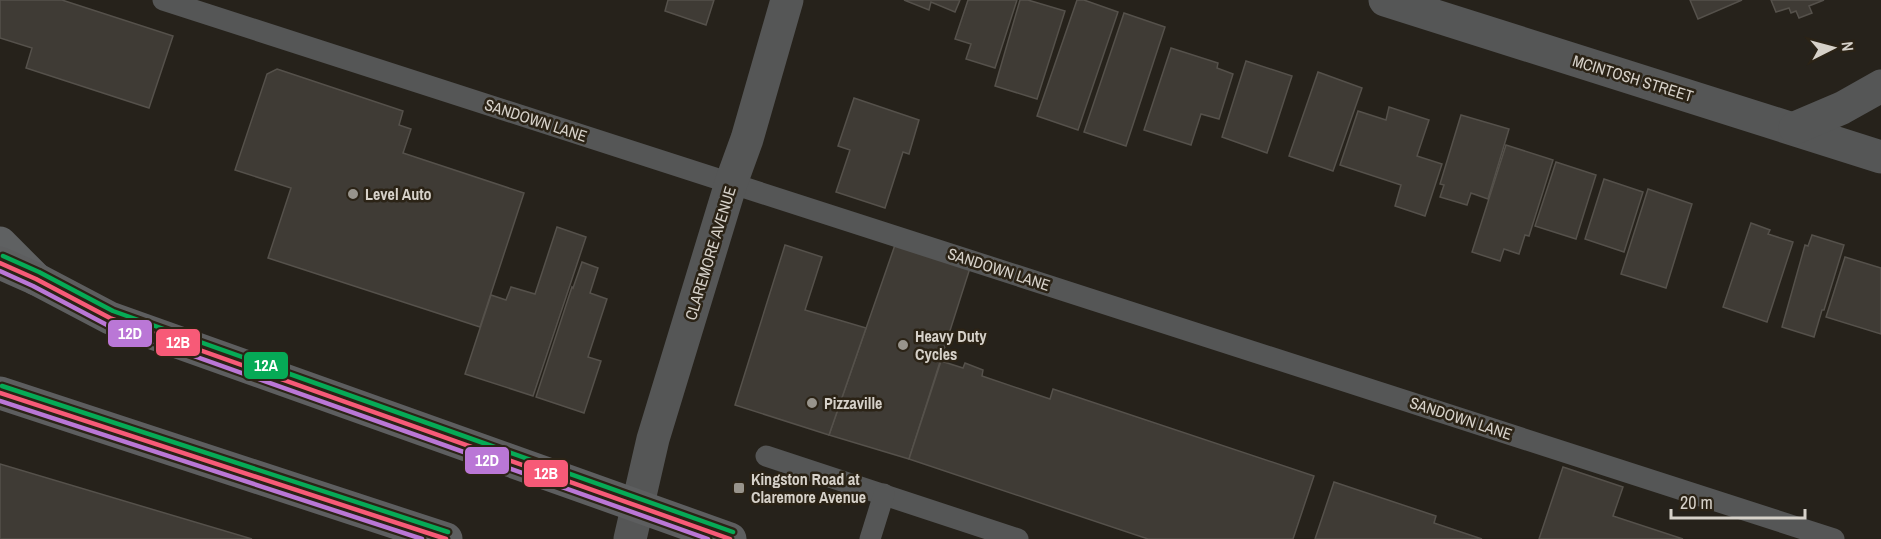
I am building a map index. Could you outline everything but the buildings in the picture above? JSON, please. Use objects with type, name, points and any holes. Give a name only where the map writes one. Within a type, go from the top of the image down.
[{"type":"main road","points":[[0,263],[110,318],[730,539]]},
{"type":"main road","points":[[0,393],[446,539]]},
{"type":"street","name":"CLAREMORE AVENUE","points":[[630,539],[652,439],[731,183],[747,139],[787,0]]},
{"type":"street","name":"MCINTOSH STREET","points":[[1384,0],[1881,157]]},
{"type":"street","points":[[1795,128],[1842,108],[1881,86]]},
{"type":"street","points":[[0,243],[36,279]]},
{"type":"lane","name":"SANDOWN LANE","points":[[163,0],[1834,539]]},
{"type":"lane","points":[[766,456],[1018,539]]},
{"type":"lane","points":[[870,539],[884,494]]},
{"type":"transit line","name":"12A","points":[[3,256],[113,311],[733,532]]},
{"type":"transit line","name":"12B","points":[[0,263],[110,318],[730,539]]},
{"type":"transit line","name":"12D","points":[[0,271],[107,325],[708,539]]},
{"type":"transit line","name":"12A","points":[[2,386],[448,532]]},
{"type":"transit line","name":"12B","points":[[0,393],[446,539]]},
{"type":"transit line","name":"12D","points":[[0,401],[422,539]]},
{"type":"place","name":"Level Auto","points":[[353,194]]},
{"type":"place","name":"Heavy Duty Cycles","points":[[903,345]]},
{"type":"place","name":"Pizzaville","points":[[812,403]]},
{"type":"place","name":"Kingston Road at Claremore Avenue","points":[[739,488]]}]
